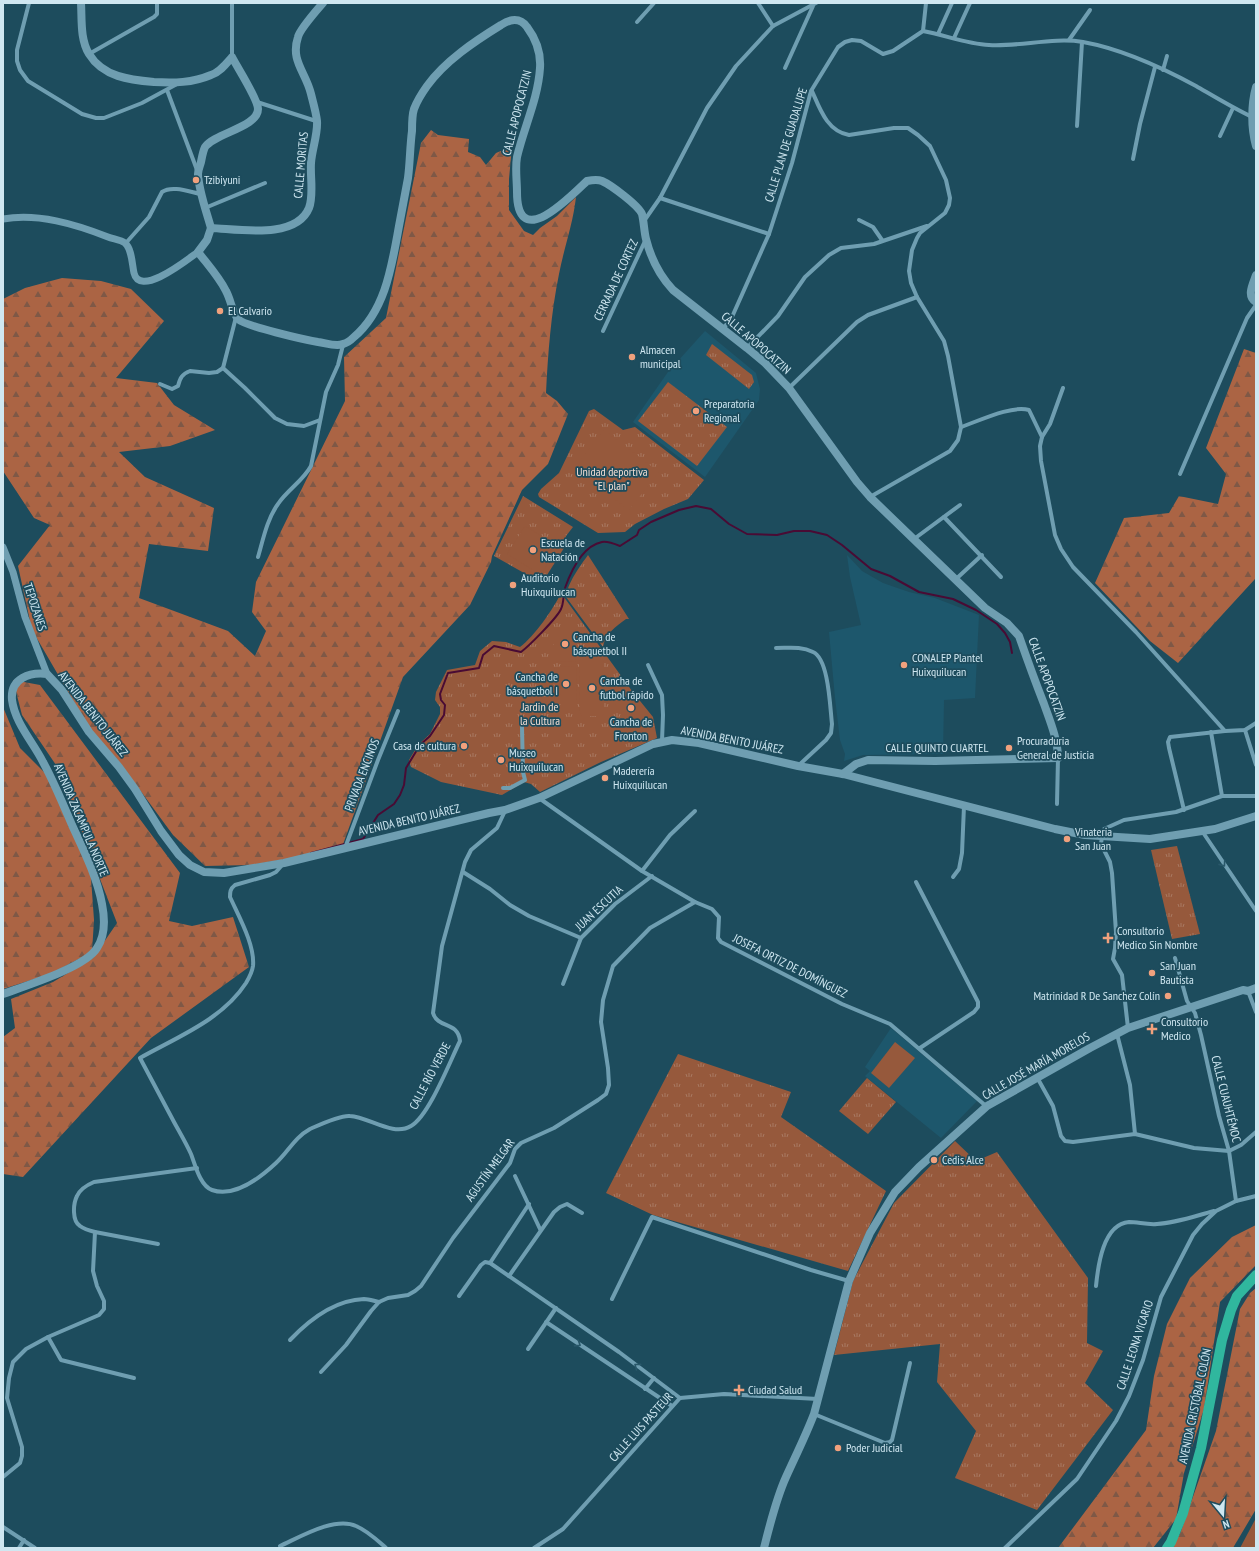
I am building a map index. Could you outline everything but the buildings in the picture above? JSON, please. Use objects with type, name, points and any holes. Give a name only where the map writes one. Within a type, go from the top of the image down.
[{"type":"main road","points":[[81,3],[83,37],[89,54],[105,71],[118,76],[131,80],[179,83],[192,82],[212,75],[223,67],[232,57],[257,102],[258,110],[251,120],[215,138],[204,148],[198,173],[201,194],[211,228],[207,240],[198,252],[226,289],[236,317],[240,322],[310,340],[343,345]]},
{"type":"main road","name":"CALLE MORITAS","points":[[211,228],[268,231],[285,228],[298,221],[309,209],[311,201],[311,162],[317,122],[310,92],[296,62],[296,48],[298,35],[323,3]]},
{"type":"main road","name":"CALLE APOPOCATZIN","points":[[343,345],[349,342],[368,323],[382,296],[392,267],[408,177],[414,111],[420,96],[428,84],[440,71],[458,55],[509,20],[518,19],[526,25],[540,54],[538,85],[517,159],[517,204],[521,215],[526,219],[541,219],[548,215],[587,181],[595,179],[601,180],[612,187],[638,208],[642,214],[646,238],[654,263],[662,278],[673,290],[765,363],[789,388],[857,482],[870,497],[985,608],[1013,628],[1019,636],[1051,723],[1058,751],[1058,758]]},
{"type":"main road","points":[[1256,87],[1253,117],[1253,137],[1256,146]]},
{"type":"main road","points":[[1256,275],[1250,292],[1252,300],[1256,304]]},
{"type":"main road","name":"AVENIDA ZACAMPULA NORTE","points":[[3,994],[55,975],[86,959],[94,953],[103,935],[104,927],[102,903],[91,868],[43,761],[21,724],[12,701],[14,686],[27,674],[47,674]]},
{"type":"main road","name":"AVENIDA BENITO JUÁREZ","points":[[47,674],[62,690],[89,732],[119,767],[135,789],[161,831],[185,861],[197,870],[212,874],[224,874],[330,853],[345,848],[505,810],[539,798],[653,744],[672,740],[699,743],[798,766],[843,774],[1055,829],[1085,835],[1150,839],[1225,827],[1256,816]]},
{"type":"main road","name":"CALLE QUINTO CUARTEL","points":[[843,774],[856,764],[868,760],[942,761],[1058,758]]},
{"type":"main road","name":"CALLE JOSÉ MARÍA MORELOS","points":[[764,1548],[773,1513],[786,1477],[808,1431],[819,1399],[849,1281],[870,1232],[894,1192],[934,1153],[987,1106],[1128,1028],[1243,990],[1252,990]]},
{"type":"main road","name":"AVENIDA CRISTÓBAL COLÓN","points":[[1167,1548],[1183,1513],[1201,1448],[1222,1340],[1231,1310],[1237,1296],[1256,1275]]},
{"type":"street","points":[[29,3],[18,50],[18,65],[28,81],[82,114],[96,118],[104,118],[142,103],[179,83]]},
{"type":"street","points":[[89,54],[154,17],[157,14],[157,3]]},
{"type":"street","points":[[232,3],[232,57]]},
{"type":"street","points":[[637,22],[654,3]]},
{"type":"street","points":[[758,3],[773,26]]},
{"type":"street","points":[[926,3],[923,31],[987,45],[1014,45],[1069,40],[1117,51],[1164,70],[1233,108],[1253,117]]},
{"type":"street","points":[[938,34],[952,3]]},
{"type":"street","points":[[954,38],[970,3]]},
{"type":"street","points":[[643,222],[660,198],[707,108],[736,66],[773,26],[815,4]]},
{"type":"street","points":[[785,68],[815,4]]},
{"type":"street","points":[[1069,40],[1090,10]]},
{"type":"street","name":"CALLE PLAN DE GUADALUPE","points":[[723,330],[732,316],[769,234],[792,163],[811,91],[838,47],[844,42],[857,40],[883,54],[888,53],[923,31]]},
{"type":"street","points":[[1077,126],[1082,42]]},
{"type":"street","points":[[1164,70],[1167,56]]},
{"type":"street","points":[[1133,159],[1140,124],[1155,67]]},
{"type":"street","points":[[167,90],[198,173]]},
{"type":"street","points":[[811,91],[824,116],[836,130],[849,135],[894,128],[908,128],[918,134],[930,146],[946,180],[950,198],[949,206],[945,213],[920,233],[912,250],[909,271],[911,284],[917,297],[944,341],[961,427],[958,440],[950,451],[870,497]]},
{"type":"street","points":[[257,102],[317,122]]},
{"type":"street","points":[[1220,136],[1233,108]]},
{"type":"street","points":[[205,208],[265,183]]},
{"type":"street","points":[[125,244],[149,217],[162,192],[171,188],[201,194]]},
{"type":"street","points":[[660,198],[769,234]]},
{"type":"street","points":[[3,220],[20,217],[36,217],[92,231],[125,244],[131,259],[134,275],[139,280],[146,281],[156,279],[166,274],[198,252]]},
{"type":"street","points":[[859,220],[873,226],[882,240]]},
{"type":"street","points":[[747,348],[778,316],[805,277],[829,255],[841,248],[870,245],[930,225]]},
{"type":"street","name":"CERRADA DE CORTEZ","points":[[603,331],[646,238]]},
{"type":"street","points":[[789,388],[857,322],[868,315],[917,297]]},
{"type":"street","points":[[1180,474],[1247,318],[1256,304]]},
{"type":"street","points":[[160,384],[172,389],[178,386],[181,376],[185,373],[190,371],[217,372],[223,368],[236,317]]},
{"type":"street","points":[[258,557],[271,517],[277,505],[304,476],[311,466],[326,392],[338,365],[343,345]]},
{"type":"street","points":[[223,368],[275,418],[287,424],[304,426],[320,420]]},
{"type":"street","points":[[1063,388],[1050,424],[1042,437],[1040,446],[1040,462],[1055,534],[1061,549],[1073,567],[1136,632],[1225,731]]},
{"type":"street","points":[[961,427],[998,414],[1022,408],[1029,410],[1042,437]]},
{"type":"street","points":[[914,539],[960,505]]},
{"type":"street","points":[[944,517],[982,555],[1001,577]]},
{"type":"street","name":"TEPOZANES","points":[[3,547],[13,572],[25,617],[47,674]]},
{"type":"street","points":[[956,579],[982,555]]},
{"type":"street","points":[[776,648],[796,647],[814,652],[819,655],[825,668],[832,724],[831,733],[826,740],[798,766]]},
{"type":"street","points":[[648,665],[662,695],[662,741]]},
{"type":"street","name":"PRIVADA ENCINOS","points":[[345,848],[398,711]]},
{"type":"street","points":[[1184,810],[1168,740],[1173,736],[1245,730],[1256,723]]},
{"type":"street","points":[[503,788],[510,788],[525,780],[523,772],[522,727]]},
{"type":"street","points":[[1245,730],[1256,765]]},
{"type":"street","points":[[1211,732],[1222,796]]},
{"type":"street","name":"CALLE APOPOCATZIN","points":[[1057,804],[1058,758]]},
{"type":"street","points":[[1128,1028],[1122,975],[1113,959],[1116,948],[1116,932],[1112,874],[1110,862],[1101,844],[1104,830],[1108,826],[1124,820],[1176,812],[1222,796],[1256,796]]},
{"type":"street","name":"JOSEFA ORTIZ DE DOMÍNGUEZ","points":[[539,798],[642,871],[695,902],[712,909],[719,917],[718,938],[721,942],[842,1004],[890,1024],[987,1106]]},
{"type":"street","points":[[953,877],[959,869],[962,853],[964,806]]},
{"type":"street","name":"CALLE RÍO VERDE","points":[[197,1168],[204,1183],[211,1190],[234,1190],[253,1182],[277,1162],[298,1137],[310,1129],[327,1122],[348,1116],[366,1119],[393,1129],[400,1130],[411,1126],[422,1116],[435,1094],[460,1041],[460,1034],[457,1030],[438,1021],[434,1017],[433,1008],[442,946],[465,862],[471,850],[497,828],[505,810]]},
{"type":"street","points":[[642,871],[670,835],[695,811]]},
{"type":"street","points":[[1201,831],[1256,911]]},
{"type":"street","points":[[158,1244],[95,1232],[79,1226],[74,1209],[77,1196],[84,1187],[94,1182],[197,1168],[140,1058],[195,1029],[218,1012],[238,994],[250,976],[253,967],[248,939],[230,897],[232,888],[235,885],[276,872],[284,863]]},
{"type":"street","points":[[463,872],[510,905],[529,916],[581,938]]},
{"type":"street","name":"JUAN ESCUTIA","points":[[563,984],[581,938],[615,904],[652,876]]},
{"type":"street","points":[[916,882],[978,1002],[978,1007],[974,1012],[920,1048]]},
{"type":"street","name":"AGUSTÍN MELGAR","points":[[379,1302],[388,1298],[408,1295],[421,1286],[453,1238],[510,1163],[515,1149],[521,1143],[554,1128],[606,1094],[609,1085],[608,1068],[601,1022],[603,1000],[613,966],[650,928],[695,902]]},
{"type":"street","name":"CALLE CUAUHTÉMOC","points":[[1175,958],[1187,1001],[1195,1012],[1201,1035],[1219,1116],[1229,1151],[1236,1201]]},
{"type":"street","points":[[1252,990],[1256,1012]]},
{"type":"street","points":[[1117,1034],[1130,1085],[1135,1134]]},
{"type":"street","points":[[1038,1079],[1053,1106],[1061,1136],[1065,1141],[1073,1142],[1135,1134],[1194,1148],[1229,1151],[1241,1145],[1256,1132]]},
{"type":"street","points":[[515,1176],[540,1229]]},
{"type":"street","name":"CALLE LEONA VICARIO","points":[[1005,1548],[1077,1479],[1116,1421],[1129,1396],[1140,1368],[1161,1296],[1193,1235],[1216,1211],[1236,1201],[1256,1196]]},
{"type":"street","points":[[490,1263],[529,1204]]},
{"type":"street","points":[[509,1276],[540,1229],[560,1206],[567,1204],[582,1213]]},
{"type":"street","points":[[1096,1286],[1097,1269],[1101,1252],[1113,1230],[1120,1224],[1128,1222],[1156,1224],[1170,1223],[1216,1211]]},
{"type":"street","points":[[612,1299],[650,1218],[652,1217],[811,1270],[849,1281]]},
{"type":"street","points":[[3,1477],[20,1463],[22,1456],[22,1447],[7,1398],[9,1378],[13,1362],[26,1349],[48,1337],[98,1315],[104,1309],[104,1301],[97,1286],[93,1271],[95,1232]]},
{"type":"street","points":[[459,1296],[481,1264],[485,1262],[490,1263],[556,1308],[680,1398]]},
{"type":"street","points":[[290,1340],[316,1316],[332,1308],[350,1301],[365,1299],[379,1302],[346,1345],[321,1372]]},
{"type":"street","points":[[528,1349],[556,1308]]},
{"type":"street","points":[[546,1322],[672,1406]]},
{"type":"street","points":[[48,1337],[61,1360],[134,1378]]},
{"type":"street","points":[[814,1414],[885,1443],[890,1442],[892,1440],[910,1363]]},
{"type":"street","points":[[645,1389],[654,1378]]},
{"type":"street","name":"CALLE LUIS PASTEUR","points":[[534,1548],[563,1529],[680,1398],[724,1394],[819,1399]]},
{"type":"street","points":[[280,1546],[326,1526],[342,1523],[355,1525],[372,1535],[386,1548]]},
{"type":"street","points":[[3,1527],[35,1548]]},
{"type":"street","points":[[19,1548],[24,1540]]},
{"type":"shaded area","name":"Preparatoria Regional","points":[[705,331],[756,373],[760,389],[759,400],[705,477],[633,422],[668,372]]},
{"type":"shaded area","name":"CONALEP Plantel Huixquilucan","points":[[847,555],[862,571],[883,583],[909,592],[935,598],[979,615],[975,698],[944,700],[943,754],[863,755],[844,761],[845,754],[840,740],[829,632],[861,625],[850,577]]},
{"type":"shaded area","points":[[891,1028],[977,1101],[941,1138],[865,1076],[870,1071],[865,1067]]},
{"type":"green space","points":[[431,130],[438,135],[469,139],[468,152],[480,157],[486,165],[496,153],[512,146],[509,179],[509,210],[524,231],[533,235],[557,216],[576,197],[554,303],[546,393],[557,401],[568,414],[548,464],[522,490],[492,556],[491,562],[470,605],[403,677],[341,850],[251,865],[205,866],[173,835],[134,782],[92,733],[32,630],[18,566],[50,525],[34,518],[3,471],[3,299],[25,288],[62,278],[101,281],[131,289],[164,321],[116,378],[157,383],[174,405],[215,430],[170,446],[119,452],[145,477],[214,508],[208,551],[149,544],[139,598],[228,631],[255,656],[266,631],[252,612],[256,582],[345,401],[344,357],[386,318],[421,143]]},
{"type":"green space","points":[[712,344],[752,375],[754,382],[749,389],[706,355]]},
{"type":"green space","points":[[1244,349],[1256,353],[1256,576],[1255,579],[1178,663],[1150,641],[1095,583],[1124,518],[1169,513],[1179,496],[1218,504],[1226,474],[1206,448]]},
{"type":"green space","points":[[668,382],[727,427],[697,466],[638,421]]},
{"type":"green space","name":"Unidad deportiva \"El plan\"","points":[[594,409],[623,430],[635,427],[704,480],[688,499],[635,524],[625,532],[598,533],[539,497],[538,494],[541,489],[559,473],[589,411]]},
{"type":"green space","points":[[604,430],[659,472],[629,510],[574,468]]},
{"type":"green space","points":[[523,496],[573,527],[566,536],[564,548],[542,583],[494,556]]},
{"type":"green space","name":"Escuela de Natación","points":[[525,526],[558,546],[541,575],[507,554]]},
{"type":"green space","points":[[588,555],[629,619],[626,619],[611,631],[604,642],[603,647],[566,597],[571,581]]},
{"type":"green space","name":"Jardin de la Cultura","points":[[561,593],[632,691],[653,717],[657,738],[601,762],[540,792],[531,784],[524,782],[502,795],[441,782],[411,767],[409,760],[418,745],[430,734],[440,714],[440,707],[435,700],[436,692],[447,670],[475,665],[480,651],[492,641],[506,642],[520,647],[543,622]]},
{"type":"green space","name":"Cancha de básquetbol II","points":[[554,627],[575,627],[576,661],[554,662]]},
{"type":"green space","name":"Cancha de futbol rápido","points":[[581,659],[602,659],[604,662],[604,714],[602,716],[582,716],[580,713],[579,661]]},
{"type":"green space","name":"Cancha de básquetbol I","points":[[576,666],[577,701],[555,701],[554,667]]},
{"type":"green space","points":[[13,680],[40,685],[180,873],[169,921],[192,926],[233,917],[249,967],[151,1038],[23,1177],[3,1174],[3,1037],[15,1028],[11,999],[53,982],[93,958],[117,923],[56,765],[22,715]]},
{"type":"green space","name":"Cancha de Fronton","points":[[628,689],[649,716],[633,728],[613,701]]},
{"type":"green space","points":[[3,707],[20,748],[60,788],[90,864],[94,920],[92,952],[50,974],[3,989]]},
{"type":"green space","points":[[1177,846],[1200,934],[1172,939],[1151,850]]},
{"type":"green space","points":[[895,1042],[915,1058],[889,1088],[871,1073]]},
{"type":"green space","points":[[678,1054],[791,1092],[781,1117],[886,1191],[848,1271],[653,1215],[606,1193]]},
{"type":"green space","points":[[867,1078],[896,1102],[868,1134],[839,1111]]},
{"type":"green space","points":[[955,1141],[976,1161],[997,1152],[1088,1278],[1087,1343],[1103,1351],[1085,1383],[1113,1410],[1037,1510],[955,1478],[976,1431],[937,1382],[940,1344],[834,1355],[853,1281],[894,1203]]},
{"type":"green space","points":[[1256,1225],[1256,1265],[1220,1302],[1204,1409],[1184,1473],[1176,1519],[1153,1548],[1058,1548],[1146,1430],[1154,1376],[1167,1324],[1190,1278],[1232,1237]]},
{"type":"green space","points":[[1256,1288],[1256,1509],[1233,1548],[1171,1548],[1180,1534],[1216,1431],[1240,1309],[1250,1293]]},
{"type":"green space","points":[[1256,1518],[1256,1548],[1240,1548]]},
{"type":"waterway","points":[[311,853],[363,839],[378,815],[394,804],[404,785],[406,768],[420,745],[430,736],[444,715],[445,705],[441,700],[440,694],[448,673],[479,668],[483,655],[494,646],[521,652],[554,619],[562,607],[565,588],[574,567],[589,548],[602,542],[620,546],[637,535],[639,530],[651,522],[679,510],[696,506],[711,509],[729,524],[747,534],[777,535],[794,531],[810,531],[827,535],[842,545],[871,569],[890,576],[919,592],[953,599],[976,610],[997,624],[1005,633],[1010,642],[1012,653]]},
{"type":"place","name":"Tzibiyuni","points":[[196,180]]},
{"type":"place","name":"El Calvario","points":[[220,311]]},
{"type":"place","name":"Almacen municipal","points":[[632,357]]},
{"type":"place","name":"Preparatoria Regional","points":[[696,411]]},
{"type":"place","name":"Escuela de Natación","points":[[533,550]]},
{"type":"place","name":"Auditorio Huixquilucan","points":[[513,585]]},
{"type":"place","name":"Cancha de básquetbol II","points":[[565,644]]},
{"type":"place","name":"CONALEP Plantel Huixquilucan","points":[[904,665]]},
{"type":"place","name":"Cancha de básquetbol I","points":[[566,684]]},
{"type":"place","name":"Cancha de futbol rápido","points":[[592,688]]},
{"type":"place","name":"Cancha de Fronton","points":[[631,708]]},
{"type":"place","name":"Casa de cultura","points":[[464,746]]},
{"type":"place","name":"Procuraduria General de Justicia","points":[[1009,748]]},
{"type":"place","name":"Museo Huixquilucan","points":[[501,760]]},
{"type":"place","name":"Maderería Huixquilucan","points":[[605,778]]},
{"type":"place","name":"Vinateria San Juan","points":[[1067,839]]},
{"type":"place","name":"Consultorio Medico Sin Nombre","points":[[1108,938]]},
{"type":"place","name":"San Juan Bautista","points":[[1152,973]]},
{"type":"place","name":"Matrinidad R De Sanchez Colín","points":[[1168,996]]},
{"type":"place","name":"Consultorio Medico","points":[[1152,1029]]},
{"type":"place","name":"Cedis Alce","points":[[934,1160]]},
{"type":"place","name":"Ciudad Salud","points":[[739,1390]]},
{"type":"place","name":"Poder Judicial","points":[[838,1448]]}]
